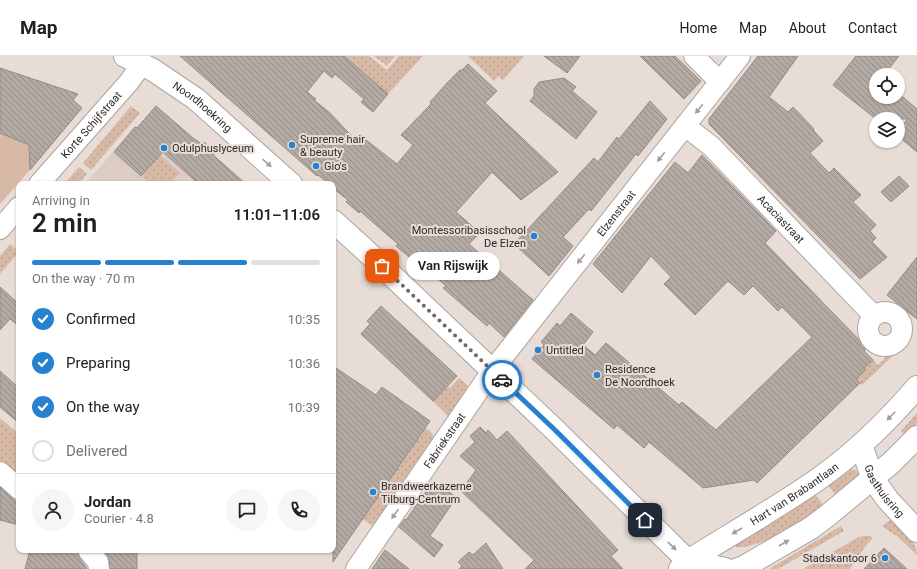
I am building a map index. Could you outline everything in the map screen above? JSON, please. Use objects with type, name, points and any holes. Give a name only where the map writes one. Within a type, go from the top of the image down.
[{"type":"street","points":[[694,56],[720,82]]},
{"type":"street","name":"Elzenstraat","points":[[492,371],[740,56]]},
{"type":"street","name":"Korte Schijfstraat","points":[[42,181],[129,82],[134,60]]},
{"type":"street","name":"Noordhoekring","points":[[134,60],[172,82],[196,99],[288,181]]},
{"type":"street","name":"Acaciastraat","points":[[685,126],[712,146],[874,316]]},
{"type":"street","points":[[0,229],[16,210]]},
{"type":"street","points":[[336,224],[555,430],[684,565],[725,569]]},
{"type":"street","name":"Fabriekstraat","points":[[356,569],[492,371]]},
{"type":"street","name":"Hart van Brabantlaan","points":[[684,565],[757,520],[818,479],[861,445],[898,409],[917,387]]},
{"type":"street","points":[[738,569],[811,528],[873,479],[917,436]]},
{"type":"street","name":"Gasthuisring","points":[[861,445],[873,479],[888,500],[917,531]]},
{"type":"street","points":[[0,472],[16,486]]},
{"type":"street","points":[[90,553],[98,562],[99,569]]},
{"type":"shaded area","points":[[344,56],[369,56],[387,70],[399,56],[423,56],[388,94]]},
{"type":"shaded area","points":[[374,56],[395,56],[387,66]]},
{"type":"shaded area","points":[[468,56],[524,56],[503,80],[498,76],[494,81]]},
{"type":"shaded area","points":[[131,106],[140,113],[91,170],[83,163]]},
{"type":"shaded area","name":"Odulphuslyceum","points":[[156,106],[193,138],[202,144],[204,142],[216,152],[214,155],[243,181],[88,181],[135,127],[137,128]]},
{"type":"shaded area","points":[[0,133],[35,148],[30,158],[37,162],[20,181],[16,181],[16,186],[0,204]]},
{"type":"shaded area","points":[[160,155],[180,173],[173,181],[148,181],[142,176]]},
{"type":"shaded area","points":[[79,167],[87,174],[81,181],[67,181]]},
{"type":"shaded area","points":[[10,244],[16,249],[16,255],[0,274],[0,256]]},
{"type":"shaded area","points":[[897,348],[899,350],[862,385],[856,379],[865,370],[864,368],[873,360],[878,365],[887,356],[883,350]]},
{"type":"shaded area","points":[[459,378],[467,385],[466,392],[449,417],[433,401],[448,386],[450,388]]},
{"type":"shaded area","points":[[917,413],[917,423],[906,436],[901,431]]},
{"type":"shaded area","points":[[0,418],[16,431],[16,480],[0,467]]},
{"type":"shaded area","points":[[425,428],[433,435],[432,441],[373,526],[362,519]]},
{"type":"shaded area","points":[[848,468],[857,471],[859,478],[838,497],[825,482]]},
{"type":"shaded area","points":[[813,492],[824,506],[793,526],[769,539],[746,546],[736,547],[735,544]]},
{"type":"shaded area","points":[[892,519],[911,540],[917,555],[898,537],[882,526]]},
{"type":"shaded area","points":[[841,526],[844,531],[778,569],[769,569]]},
{"type":"shaded area","points":[[870,536],[873,538],[867,544],[850,569],[803,569],[857,538]]},
{"type":"building","points":[[180,56],[344,56],[388,94],[373,112],[361,102],[364,99],[335,74],[332,78],[324,71],[307,92],[330,113],[361,146],[366,140],[397,164],[413,145],[401,135],[431,104],[430,102],[448,82],[468,64],[497,91],[485,103],[558,172],[521,200],[492,172],[456,212],[480,233],[469,244],[533,300],[504,337],[489,323],[487,326],[443,288],[446,286],[411,255],[409,257],[396,246],[398,244],[360,211],[359,213],[346,202],[348,200],[336,190],[336,181],[325,181],[318,175],[317,176]]},
{"type":"building","points":[[544,56],[580,56],[567,73]]},
{"type":"building","points":[[640,56],[675,56],[701,81],[684,99]]},
{"type":"building","points":[[758,56],[798,56],[769,97],[788,112],[793,107],[814,129],[813,130],[823,141],[810,153],[829,173],[834,168],[861,195],[853,202],[876,225],[870,231],[876,238],[872,242],[887,257],[860,279],[709,124],[709,119]]},
{"type":"building","points":[[856,56],[899,56],[890,68],[869,68],[869,104],[905,104],[905,99],[917,109],[917,152],[905,142],[905,122],[908,119],[905,119],[905,112],[869,112],[869,113],[833,85]]},
{"type":"building","points":[[0,68],[78,94],[73,100],[82,108],[30,170],[29,145],[0,133]]},
{"type":"building","points":[[564,78],[576,87],[572,91],[597,112],[576,139],[530,101],[534,96],[534,89],[539,82]]},
{"type":"building","points":[[650,101],[667,119],[638,156],[636,154],[591,211],[589,209],[563,237],[573,246],[549,276],[514,244],[594,158],[598,162],[617,137],[619,139]]},
{"type":"building","name":"Odulphuslyceum","points":[[156,106],[193,138],[202,144],[204,142],[216,152],[213,155],[243,181],[196,181],[163,152],[141,176],[114,152],[135,127],[137,128]]},
{"type":"building","name":"Residence De Noordhoek","points":[[702,155],[776,231],[765,243],[867,348],[864,351],[873,360],[864,368],[865,370],[856,379],[860,383],[757,483],[754,480],[703,488],[649,442],[644,448],[617,425],[614,429],[532,359],[544,345],[541,342],[557,323],[560,326],[571,313],[593,332],[583,345],[595,355],[606,343],[679,405],[682,402],[716,430],[812,337],[782,307],[778,311],[753,286],[744,295],[728,281],[695,315],[664,284],[671,277],[651,256],[622,293],[593,264],[675,162],[688,173]]},
{"type":"building","points":[[899,176],[909,186],[891,202],[881,192]]},
{"type":"building","points":[[917,257],[917,319],[887,295]]},
{"type":"building","points":[[0,287],[16,301],[16,324],[10,319],[0,330]]},
{"type":"building","points":[[381,306],[457,376],[433,401],[361,334],[370,324],[367,321]]},
{"type":"building","points":[[336,368],[376,395],[382,387],[430,421],[333,562],[333,553],[336,553]]},
{"type":"building","points":[[0,371],[16,385],[16,420],[0,407]]},
{"type":"building","points":[[480,427],[486,433],[488,430],[497,440],[507,431],[618,550],[611,556],[623,569],[525,569],[534,560],[461,491],[476,470],[460,456],[475,442],[470,436]]},
{"type":"building","points":[[432,483],[438,487],[441,484],[456,498],[430,536],[443,545],[434,557],[399,527],[405,519],[406,520]]},
{"type":"building","points":[[0,487],[16,501],[16,524],[0,520]]},
{"type":"building","points":[[486,543],[503,569],[459,569],[462,566],[458,562],[469,552],[473,555]]},
{"type":"building","name":"Stadskantoor 6","points":[[884,548],[907,569],[864,569]]},
{"type":"building","points":[[385,550],[409,569],[372,569]]},
{"type":"building","points":[[29,553],[78,553],[87,569],[25,569]]},
{"type":"building","points":[[105,553],[137,553],[137,569],[110,569],[109,560]]},
{"type":"way so far","points":[[382,266],[502,380]]},
{"type":"place","name":"Supreme hair & beauty","points":[[292,145]]},
{"type":"place","name":"Odulphuslyceum","points":[[164,148]]},
{"type":"place","name":"Gio's","points":[[316,166]]},
{"type":"place","name":"Montessoribasisschool De Elzen","points":[[534,236]]},
{"type":"place","name":"Van Rijswijk","points":[[382,266]]},
{"type":"place","name":"Untitled","points":[[538,350]]},
{"type":"place","name":"Residence De Noordhoek","points":[[597,375]]},
{"type":"place","name":"Brandweerkazerne Tilburg-Centrum","points":[[373,492]]},
{"type":"place","name":"Stadskantoor 6","points":[[885,558]]},
{"type":"route","points":[[502,380],[555,430],[645,520]]}]
